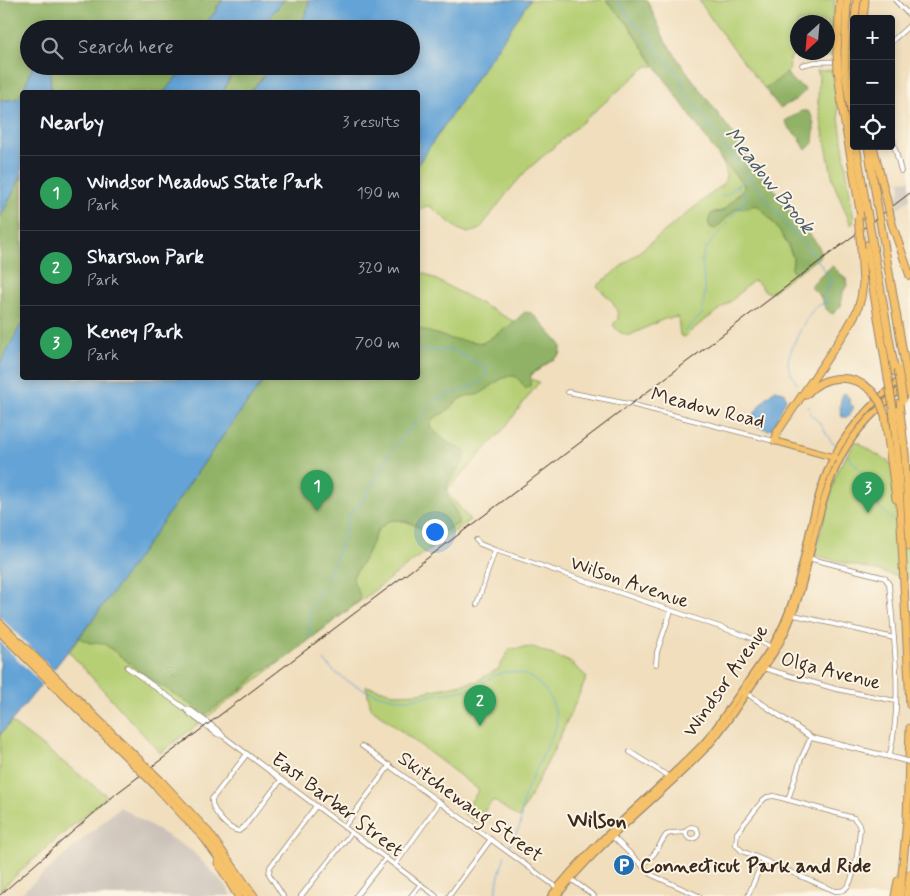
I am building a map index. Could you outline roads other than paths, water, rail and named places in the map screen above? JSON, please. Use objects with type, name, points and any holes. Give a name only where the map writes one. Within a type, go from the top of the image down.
[{"type":"highway","points":[[840,0],[841,53],[846,69],[851,105]]},
{"type":"highway","points":[[841,53],[847,0]]},
{"type":"highway","points":[[856,15],[858,0]]},
{"type":"highway","points":[[863,15],[865,0]]},
{"type":"highway","points":[[846,69],[842,106],[859,204],[863,246],[893,408],[898,456],[898,505]]},
{"type":"highway","points":[[857,150],[869,209]]},
{"type":"highway","points":[[861,150],[896,371],[905,398],[910,472]]},
{"type":"highway","points":[[869,150],[905,364],[904,447],[908,512],[906,548],[910,705]]},
{"type":"highway","points":[[874,150],[892,224],[910,276]]},
{"type":"highway","points":[[775,441],[778,431],[857,311],[863,283],[863,246]]},
{"type":"highway","points":[[775,441],[806,394],[821,382],[831,378],[847,378],[860,382],[872,391],[881,404],[885,415],[906,548]]},
{"type":"highway","points":[[0,623],[71,698]]},
{"type":"highway","points":[[0,632],[205,828],[255,896]]},
{"type":"highway","points":[[900,896],[905,854],[910,728]]},
{"type":"highway","points":[[157,782],[205,839],[246,896]]},
{"type":"highway","points":[[205,839],[238,896]]},
{"type":"highway","points":[[895,896],[905,854]]},
{"type":"highway","points":[[908,896],[910,874]]},
{"type":"main road","name":"Windsor Avenue","points":[[610,834],[687,762],[744,692],[774,648],[790,614],[821,503],[840,452],[866,410],[910,371]]},
{"type":"main road","name":"Windsor Avenue","points":[[840,452],[865,423],[910,381]]},
{"type":"main road","name":"Meadow Road","points":[[775,441],[840,452]]},
{"type":"main road","name":"Windsor Avenue","points":[[551,896],[558,892],[569,877],[668,776],[687,762]]},
{"type":"street","points":[[895,0],[910,16]]},
{"type":"street","points":[[895,38],[910,25]]},
{"type":"street","points":[[802,65],[815,62],[850,61]]},
{"type":"street","points":[[895,150],[900,171]]},
{"type":"street","name":"Meadow Road","points":[[568,392],[634,405],[775,441]]},
{"type":"street","name":"Wilson Avenue","points":[[476,540],[480,544],[495,550],[671,610],[774,648]]},
{"type":"street","points":[[477,604],[495,550]]},
{"type":"street","points":[[807,557],[886,578],[889,584],[894,638],[896,701],[889,757]]},
{"type":"street","points":[[656,664],[657,652],[671,610]]},
{"type":"street","points":[[790,614],[894,638]]},
{"type":"street","name":"Olga Avenue","points":[[761,666],[836,689],[896,701]]},
{"type":"street","name":"East Barber Street","points":[[127,667],[220,731],[222,736],[436,896]]},
{"type":"street","points":[[744,692],[811,737],[910,762]]},
{"type":"street","points":[[788,800],[800,759],[811,737]]},
{"type":"street","name":"Skitchewaug Street","points":[[362,746],[491,839],[558,892]]},
{"type":"street","points":[[630,752],[668,776]]},
{"type":"street","points":[[247,754],[214,796],[211,804],[231,828],[239,831],[244,827],[281,780]]},
{"type":"street","points":[[344,827],[390,765]]},
{"type":"street","points":[[774,796],[788,800],[844,814],[854,818],[860,825],[851,882],[843,890],[835,891],[742,851],[736,845],[737,833],[763,800],[774,796]]},
{"type":"street","points":[[394,865],[440,802]]},
{"type":"street","points":[[283,896],[271,877],[269,870],[271,863],[316,806]]},
{"type":"street","points":[[642,866],[654,854],[666,835],[686,832]]},
{"type":"street","points":[[301,896],[351,833]]},
{"type":"street","points":[[610,834],[642,866],[656,877],[699,896]]},
{"type":"street","points":[[449,896],[491,839]]},
{"type":"street","points":[[356,896],[386,858]]},
{"type":"street","points":[[748,896],[763,860]]},
{"type":"street","points":[[569,877],[594,896]]},
{"type":"street","points":[[411,896],[421,884]]},
{"type":"water","points":[[224,0],[284,0],[273,13],[270,20],[208,20],[216,12],[220,3]]},
{"type":"water","points":[[309,0],[530,0],[420,161],[420,90],[252,90],[265,75],[420,75],[420,20],[303,20]]},
{"type":"water","points":[[29,75],[50,75],[51,90],[23,90]]},
{"type":"water","points":[[178,75],[230,75],[224,90],[166,90]]},
{"type":"water","points":[[20,96],[20,179],[0,218],[0,101],[17,99]]},
{"type":"water","points":[[20,327],[20,380],[265,380],[114,591],[0,735],[0,364]]},
{"type":"water","points":[[775,390],[784,392],[786,399],[772,429],[768,430],[751,424],[750,421],[758,409]]},
{"type":"water","points":[[845,393],[849,398],[850,404],[854,407],[848,417],[842,417],[840,411],[841,402]]},
{"type":"waterway","name":"Meadow Brook","points":[[617,0],[637,26],[649,35],[656,53],[666,59],[681,78],[684,90],[709,126],[790,229],[812,252],[830,278],[831,283],[824,293],[827,303],[819,305],[812,310],[794,343],[789,358],[789,368],[797,384]]},
{"type":"waterway","points":[[684,332],[702,314],[705,293],[702,260],[705,250],[747,198],[737,186],[748,179]]},
{"type":"waterway","points":[[721,197],[728,194],[736,186]]},
{"type":"waterway","points":[[309,638],[310,611],[332,568],[344,537],[349,515],[363,501],[393,447],[436,399],[473,386],[482,380],[486,374],[487,368],[452,350],[420,351]]},
{"type":"waterway","name":"Meadow Brook","points":[[808,406],[811,415],[820,423],[831,441],[838,446]]},
{"type":"waterway","name":"Meadow Brook","points":[[846,454],[861,471],[875,503],[899,526]]},
{"type":"waterway","points":[[324,660],[347,681],[372,693],[391,698],[411,699],[454,692],[476,686],[497,674],[506,672],[517,672],[527,676],[543,688],[550,697],[554,707],[556,727],[527,789],[523,801],[520,826],[509,846]]},
{"type":"waterway","points":[[496,896],[498,879],[505,855]]},
{"type":"railway","points":[[0,895],[117,793],[910,193]]},
{"type":"place","name":"Windsor Meadows State Park","points":[[317,511]]},
{"type":"place","name":"Keney Park","points":[[868,513]]},
{"type":"place","name":"Sharshon Park","points":[[480,726]]},
{"type":"place","name":"Connecticut Park and Ride","points":[[624,865]]},
{"type":"district","name":"Wilson","points":[[597,819]]}]
